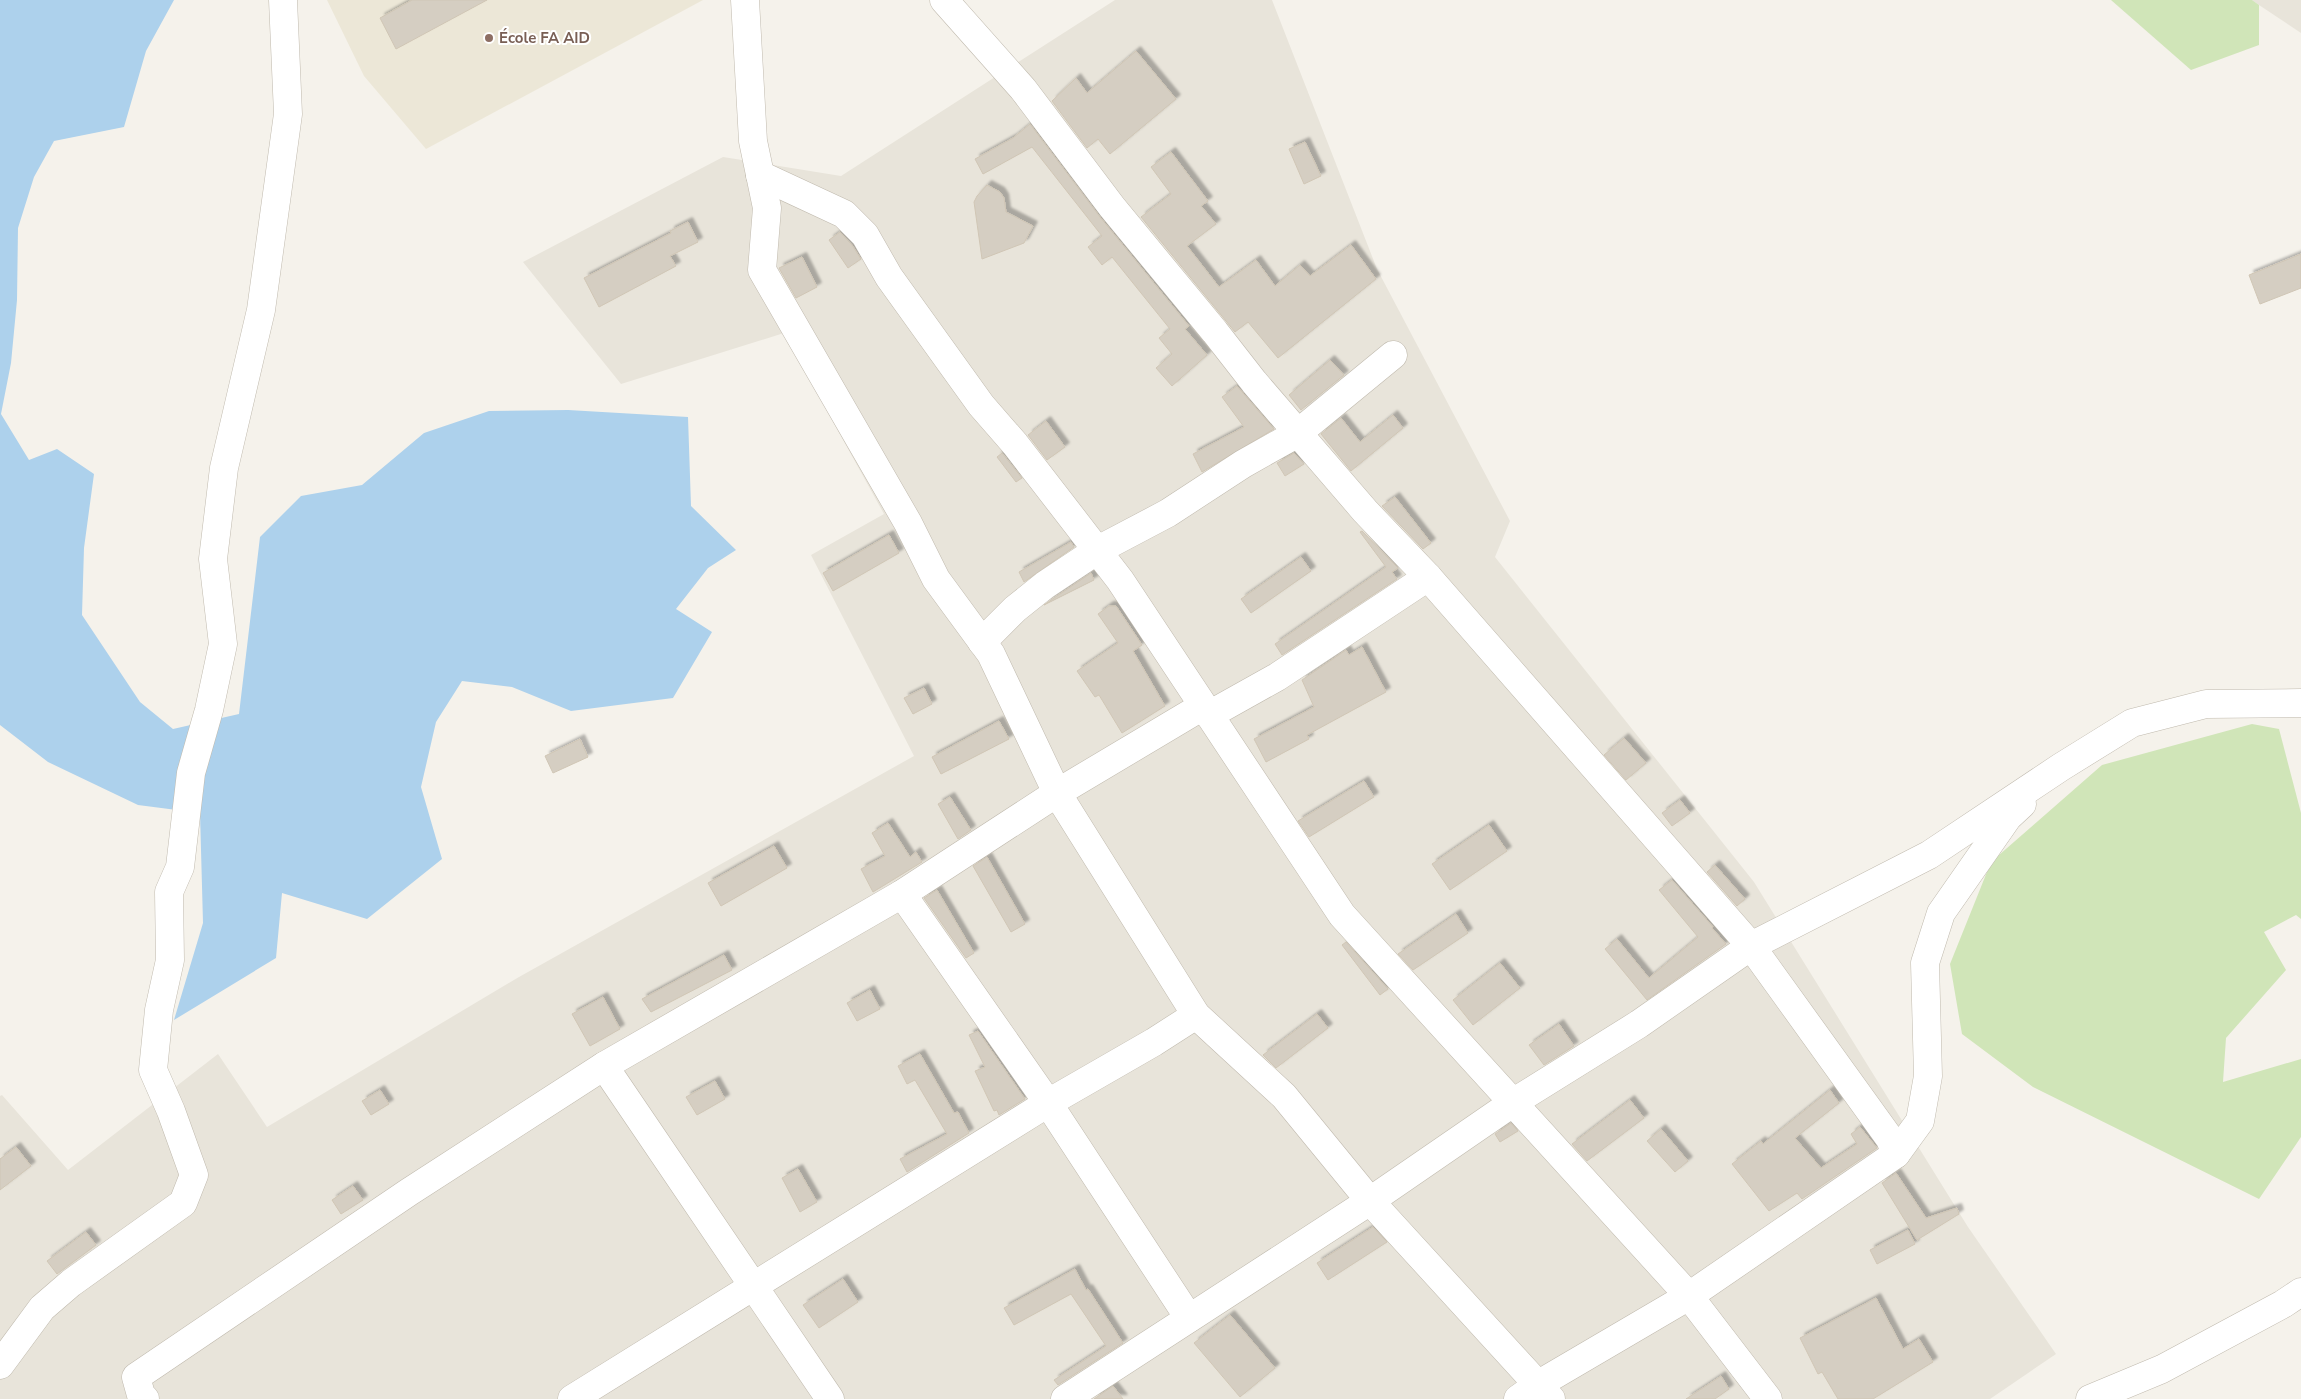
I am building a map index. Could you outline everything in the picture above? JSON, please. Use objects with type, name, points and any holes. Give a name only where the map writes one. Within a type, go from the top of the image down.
[{"type":"street","points":[[0,1365],[42,1308],[71,1283],[183,1202],[194,1175],[171,1111],[153,1070],[159,1010],[170,960],[169,892],[180,867],[191,773],[209,710],[223,644],[213,559],[224,468],[261,310],[287,124],[286,28],[283,0]]},
{"type":"street","points":[[745,0],[753,142],[767,208],[762,270],[908,523],[936,579],[991,654],[1057,793],[1196,1015],[1284,1096],[1370,1201],[1536,1394],[1689,1296],[1896,1154],[1920,1121],[1928,1076],[1925,963],[1941,914],[2008,817],[2061,766]]},
{"type":"street","points":[[944,0],[1023,88],[1112,206],[1298,433],[1365,511],[1428,577],[1750,946],[1890,1139],[1896,1154]]},
{"type":"street","points":[[760,175],[844,214],[865,235],[889,277],[981,405],[1015,444],[1120,580],[1342,915],[1689,1296],[1768,1399]]},
{"type":"street","points":[[982,642],[1022,603],[1046,584],[1096,551],[1168,513],[1243,464],[1298,433],[1393,355]]},
{"type":"street","points":[[145,1399],[141,1395],[136,1377],[241,1308],[409,1192],[604,1066],[902,894],[1057,793],[1206,711],[1277,677],[1428,577]]},
{"type":"street","points":[[1074,1396],[1189,1318],[1370,1201],[1514,1102],[1639,1024],[1750,946],[1929,855],[2061,766],[2132,723],[2206,704],[2301,703]]},
{"type":"street","points":[[902,894],[1048,1102],[1189,1318]]},
{"type":"street","points":[[572,1399],[1048,1102],[1154,1042],[1196,1015]]},
{"type":"street","points":[[604,1066],[830,1399]]},
{"type":"street","points":[[2090,1399],[2162,1369],[2283,1304],[2301,1292]]},
{"type":"shaded area","name":"École FA AID","points":[[327,0],[703,0],[426,149],[364,76]]},
{"type":"shaded area","points":[[1115,0],[1272,0],[1377,269],[1510,521],[1495,557],[1754,882],[1968,1227],[2056,1354],[1990,1399],[0,1399],[0,1096],[2,1095],[68,1170],[218,1054],[267,1127],[519,977],[914,756],[811,555],[884,514],[784,333],[621,384],[523,262],[723,157],[841,176]]},
{"type":"shaded area","points":[[2252,0],[2301,0],[2301,33],[2259,5]]},
{"type":"green space","points":[[2111,0],[2252,0],[2259,5],[2259,45],[2191,70]]},
{"type":"green space","points":[[2252,724],[2279,729],[2301,813],[2301,919],[2296,915],[2264,932],[2286,970],[2226,1038],[2223,1082],[2301,1059],[2301,1137],[2259,1199],[2033,1087],[1962,1034],[1950,964],[1991,862],[2102,765]]},
{"type":"water","points":[[0,0],[174,0],[146,51],[124,127],[54,141],[34,177],[18,228],[17,300],[11,363],[1,414],[29,460],[57,449],[94,474],[84,548],[82,615],[140,702],[173,729],[239,714],[260,537],[301,496],[362,485],[424,433],[489,411],[568,410],[688,417],[691,506],[736,550],[708,568],[676,609],[712,632],[673,698],[571,711],[512,687],[462,681],[436,722],[421,787],[442,859],[367,919],[282,893],[276,958],[174,1020],[203,923],[200,813],[138,805],[48,762],[0,725]]},
{"type":"building","points":[[412,0],[487,0],[396,49],[380,18]]},
{"type":"building","points":[[1136,51],[1176,99],[1110,154],[1098,139],[1087,148],[1052,101],[1076,78],[1087,93]]},
{"type":"building","points":[[1030,124],[1100,217],[1189,326],[1185,329],[1207,355],[1172,386],[1156,368],[1172,354],[1159,338],[1170,329],[1112,257],[1102,265],[1088,247],[1102,236],[1032,147],[983,174],[975,159],[1013,138]]},
{"type":"building","points":[[1305,142],[1321,176],[1304,184],[1289,149]]},
{"type":"building","points":[[1171,152],[1208,201],[1201,206],[1216,224],[1187,246],[1219,287],[1256,260],[1275,286],[1300,265],[1310,276],[1351,245],[1376,279],[1278,358],[1248,322],[1235,332],[1141,217],[1171,194],[1151,167]]},
{"type":"building","points":[[987,185],[1000,192],[1004,198],[1006,212],[1033,226],[1024,243],[982,259],[974,202]]},
{"type":"building","points":[[688,222],[698,242],[670,256],[676,266],[599,307],[584,278],[671,233],[670,231]]},
{"type":"building","points":[[840,232],[861,259],[848,268],[829,240]]},
{"type":"building","points":[[2301,254],[2301,288],[2260,304],[2249,275]]},
{"type":"building","points":[[802,257],[817,287],[796,298],[779,268]]},
{"type":"building","points":[[1330,360],[1344,375],[1301,410],[1289,395]]},
{"type":"building","points":[[1237,386],[1274,429],[1202,472],[1193,454],[1244,427],[1222,397]]},
{"type":"building","points":[[1393,415],[1403,428],[1351,471],[1321,434],[1341,418],[1360,442]]},
{"type":"building","points":[[1046,421],[1065,447],[1047,460],[1028,435]]},
{"type":"building","points":[[1002,453],[1022,478],[1016,482],[997,457]]},
{"type":"building","points":[[1294,453],[1304,464],[1285,476],[1277,463]]},
{"type":"building","points":[[1395,497],[1431,543],[1423,549],[1382,506]]},
{"type":"building","points":[[1362,531],[1398,568],[1392,572],[1397,579],[1282,655],[1275,644],[1386,567],[1360,532]]},
{"type":"building","points":[[889,535],[899,553],[833,591],[823,573]]},
{"type":"building","points":[[1071,542],[1074,547],[1024,582],[1019,572]]},
{"type":"building","points":[[1301,557],[1311,571],[1251,613],[1241,599]]},
{"type":"building","points":[[1091,573],[1094,580],[1044,605],[1054,598]]},
{"type":"building","points":[[1109,606],[1116,606],[1142,645],[1133,651],[1165,706],[1122,733],[1099,695],[1095,697],[1077,671],[1118,643],[1098,614]]},
{"type":"building","points":[[1362,647],[1386,692],[1307,735],[1309,739],[1266,762],[1254,739],[1314,707],[1302,680],[1346,650],[1349,655]]},
{"type":"building","points":[[924,688],[932,704],[913,714],[904,698]]},
{"type":"building","points":[[999,721],[1009,739],[941,774],[932,757]]},
{"type":"building","points":[[1624,738],[1646,763],[1626,780],[1604,755]]},
{"type":"building","points":[[580,739],[588,757],[553,773],[545,756]]},
{"type":"building","points":[[1364,781],[1374,797],[1309,837],[1298,821]]},
{"type":"building","points":[[950,797],[971,830],[958,839],[938,804]]},
{"type":"building","points":[[1680,800],[1690,813],[1672,826],[1662,813]]},
{"type":"building","points":[[888,823],[910,857],[916,852],[922,862],[873,892],[861,869],[885,856],[872,833]]},
{"type":"building","points":[[1489,825],[1507,851],[1450,890],[1432,864]]},
{"type":"building","points":[[774,846],[787,868],[721,906],[708,883]]},
{"type":"building","points":[[987,857],[1025,924],[1011,932],[973,866]]},
{"type":"building","points":[[1715,865],[1745,899],[1737,906],[1707,872]]},
{"type":"building","points":[[1672,880],[1726,944],[1647,1000],[1605,949],[1617,939],[1649,978],[1698,937],[1659,890]]},
{"type":"building","points":[[937,890],[974,953],[966,958],[924,898]]},
{"type":"building","points":[[1456,914],[1468,933],[1413,970],[1398,954]]},
{"type":"building","points":[[1346,942],[1388,989],[1380,995],[1342,945]]},
{"type":"building","points":[[724,955],[732,970],[651,1012],[642,999]]},
{"type":"building","points":[[1500,963],[1520,988],[1473,1025],[1453,1000]]},
{"type":"building","points":[[870,990],[880,1009],[857,1021],[847,1003]]},
{"type":"building","points":[[603,997],[620,1029],[590,1046],[572,1014]]},
{"type":"building","points":[[1317,1014],[1328,1028],[1276,1068],[1263,1055]]},
{"type":"building","points":[[1559,1024],[1574,1046],[1544,1065],[1529,1045]]},
{"type":"building","points":[[978,1031],[1025,1099],[999,1115],[997,1110],[994,1111],[975,1071],[985,1067],[969,1035]]},
{"type":"building","points":[[920,1054],[954,1113],[958,1112],[969,1133],[907,1172],[900,1159],[947,1134],[915,1080],[907,1084],[898,1066]]},
{"type":"building","points":[[715,1081],[725,1099],[697,1115],[686,1097]]},
{"type":"building","points":[[380,1090],[389,1104],[371,1115],[362,1101]]},
{"type":"building","points":[[1830,1090],[1839,1103],[1795,1138],[1821,1168],[1857,1144],[1851,1134],[1860,1127],[1877,1148],[1802,1199],[1797,1193],[1769,1211],[1732,1164],[1761,1141],[1763,1144]]},
{"type":"building","points":[[1630,1100],[1644,1118],[1587,1161],[1572,1144]]},
{"type":"building","points":[[1511,1123],[1518,1131],[1500,1142],[1495,1134]]},
{"type":"building","points":[[1661,1129],[1688,1161],[1675,1172],[1647,1141]]},
{"type":"building","points":[[16,1147],[31,1166],[0,1190],[0,1159]]},
{"type":"building","points":[[798,1169],[817,1202],[800,1212],[782,1178]]},
{"type":"building","points":[[1896,1173],[1926,1218],[1957,1208],[1959,1214],[1917,1240],[1882,1183]]},
{"type":"building","points":[[353,1186],[363,1200],[341,1214],[332,1200]]},
{"type":"building","points":[[1373,1227],[1387,1242],[1328,1280],[1317,1263]]},
{"type":"building","points":[[1908,1230],[1915,1244],[1877,1264],[1870,1250]]},
{"type":"building","points":[[86,1232],[96,1245],[57,1274],[47,1261]]},
{"type":"building","points":[[1075,1269],[1086,1290],[1088,1289],[1123,1343],[1058,1385],[1054,1380],[1106,1346],[1071,1294],[1014,1325],[1004,1308]]},
{"type":"building","points":[[843,1279],[858,1302],[819,1328],[803,1305]]},
{"type":"building","points":[[1876,1298],[1903,1349],[1919,1339],[1933,1362],[1873,1399],[1838,1399],[1822,1372],[1818,1374],[1800,1338]]},
{"type":"building","points":[[1230,1315],[1275,1368],[1240,1397],[1194,1343]]},
{"type":"building","points":[[1721,1376],[1729,1389],[1715,1399],[1686,1399]]},
{"type":"building","points":[[1113,1386],[1123,1399],[1094,1399]]},
{"type":"place","name":"École FA AID","points":[[489,38]]}]
